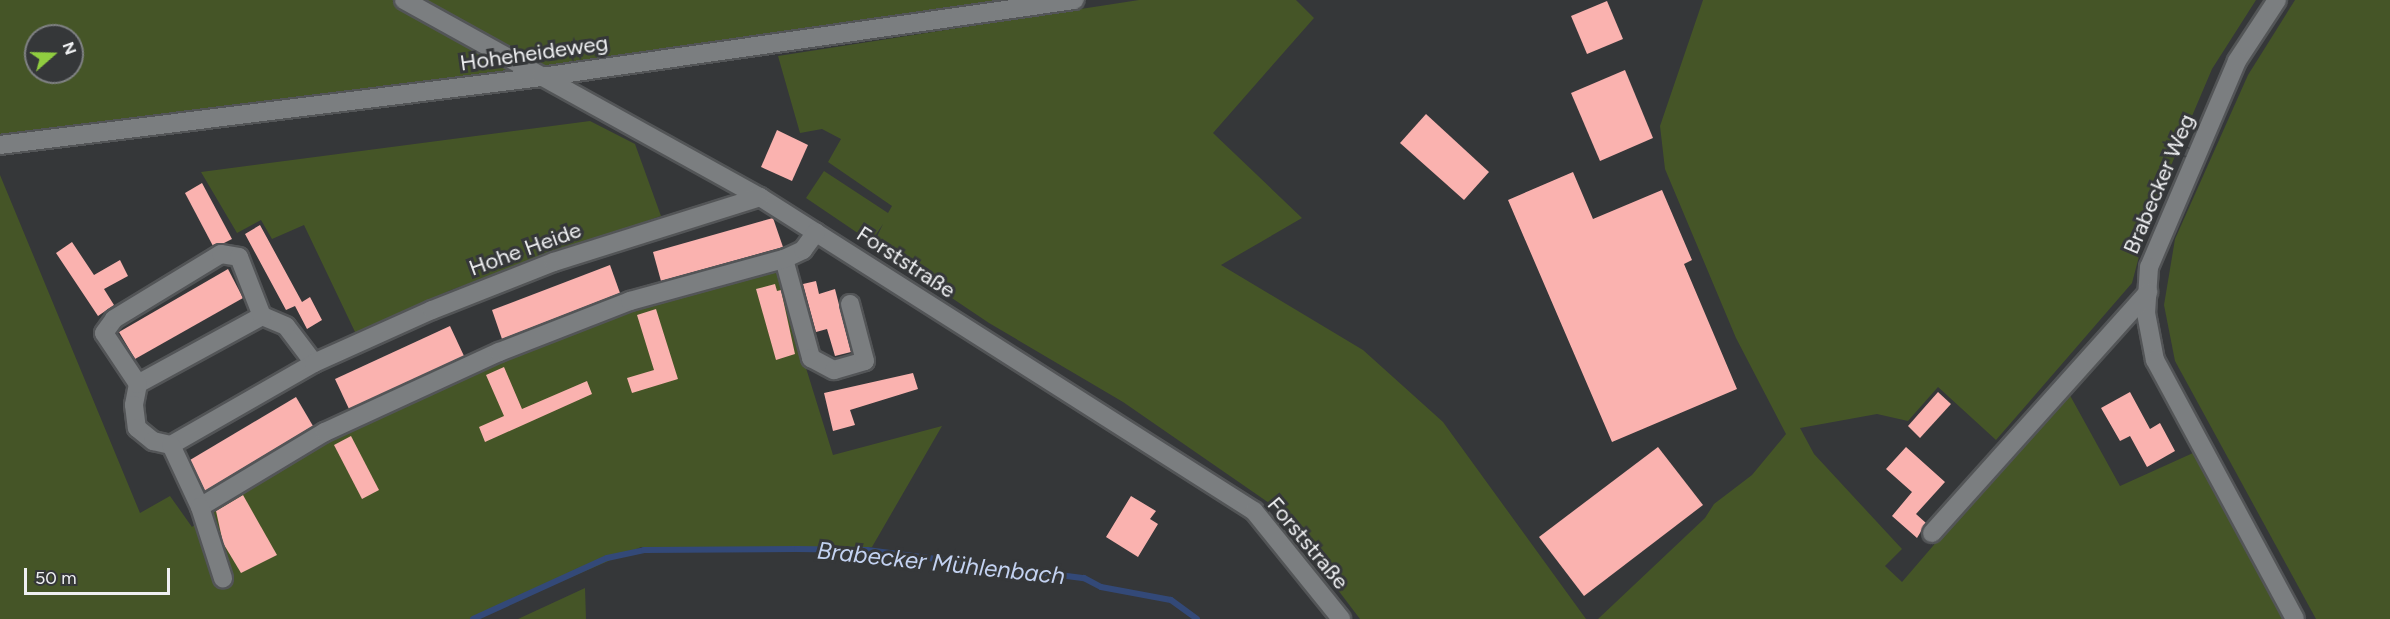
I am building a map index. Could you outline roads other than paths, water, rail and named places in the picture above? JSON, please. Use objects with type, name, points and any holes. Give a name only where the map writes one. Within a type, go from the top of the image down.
[{"type":"street","name":"Forststraße","points":[[404,0],[760,197],[1254,511],[1341,619]]},
{"type":"street","name":"Hoheheideweg","points":[[0,145],[541,77],[1074,0]]},
{"type":"street","name":"Brabecker Weg","points":[[2277,0],[2237,61],[2149,267],[2146,313],[2155,360],[2295,619]]},
{"type":"street","name":"Hohe Heide","points":[[171,446],[314,363],[432,310],[554,262],[760,197]]},
{"type":"street","points":[[200,507],[325,432],[499,352],[630,301],[784,259],[802,250],[816,232]]},
{"type":"street","points":[[223,578],[200,507],[171,446],[153,441],[136,428],[134,405],[138,384],[104,333],[114,319],[221,254],[239,257],[262,316],[286,326],[314,363]]},
{"type":"street","points":[[784,259],[811,358],[834,370],[865,361],[850,304]]},
{"type":"street","points":[[1932,533],[2148,292]]},
{"type":"street","points":[[138,384],[262,316]]},
{"type":"waterway","name":"Brabecker Mühlenbach","points":[[473,619],[607,558],[644,550],[797,549],[867,550],[1084,578],[1101,587],[1171,600],[1197,619]]}]
